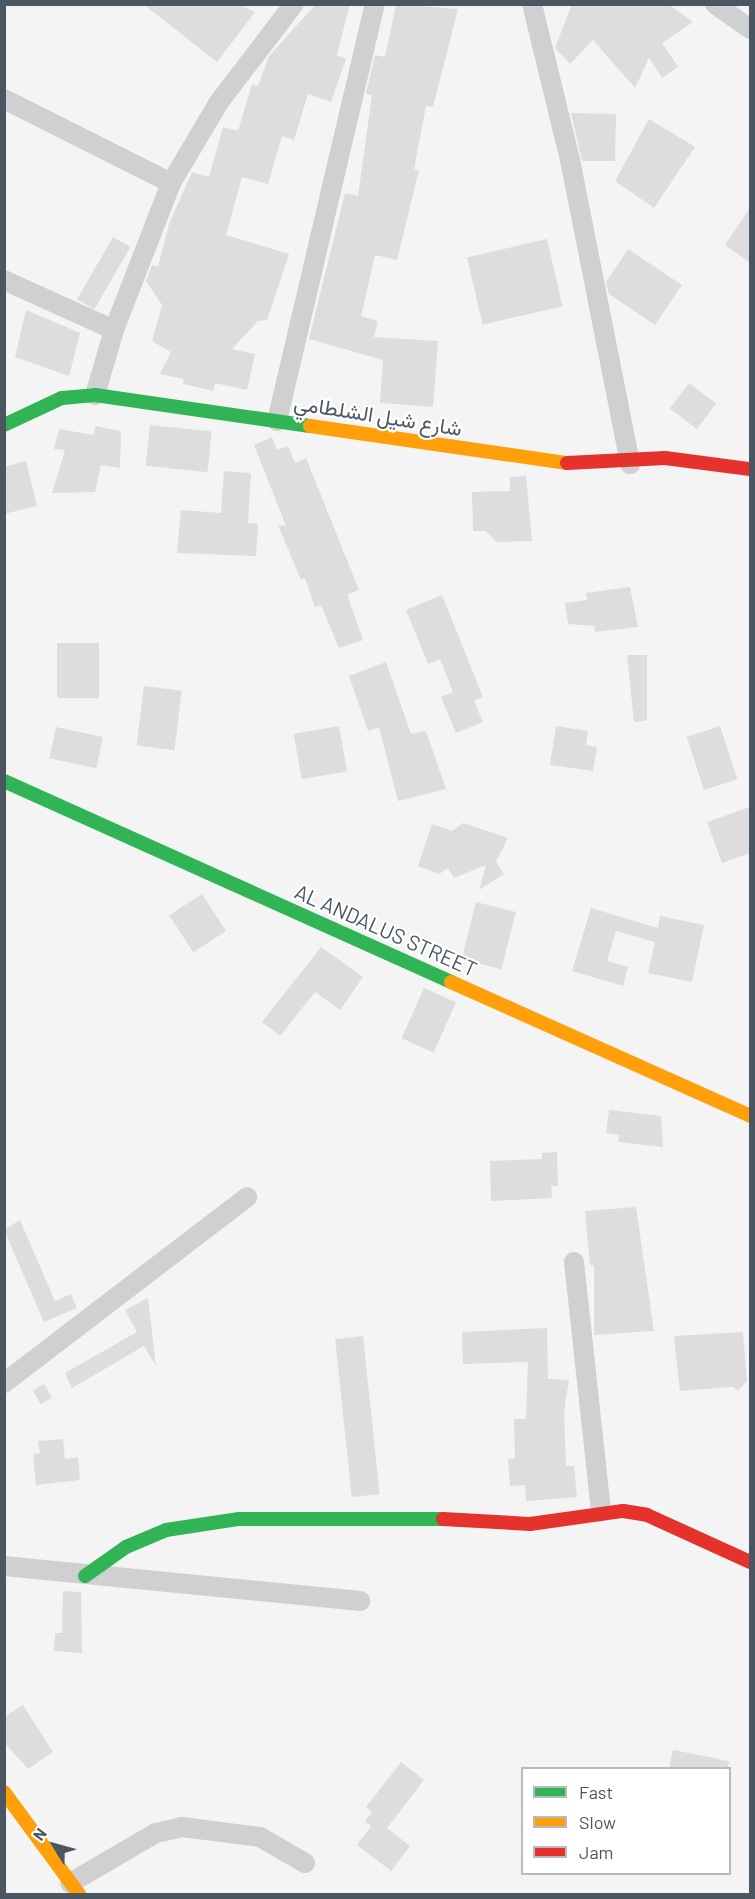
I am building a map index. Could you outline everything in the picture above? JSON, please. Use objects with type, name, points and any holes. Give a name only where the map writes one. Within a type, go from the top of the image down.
[{"type":"street","points":[[95,395],[114,330],[171,183],[219,102],[294,4]]},
{"type":"street","points":[[277,421],[375,4]]},
{"type":"street","points":[[532,4],[570,160],[630,464]]},
{"type":"street","points":[[715,4],[750,29]]},
{"type":"street","points":[[4,99],[171,183]]},
{"type":"street","points":[[4,280],[114,330]]},
{"type":"street","name":"شارع شيل الشلطامي","points":[[4,425],[62,398],[95,395],[580,465],[630,464],[665,458],[750,469]]},
{"type":"street","name":"AL ANDALUS STREET","points":[[4,781],[750,1116]]},
{"type":"street","points":[[4,1383],[248,1197]]},
{"type":"street","points":[[574,1262],[601,1512]]},
{"type":"street","points":[[85,1576],[126,1547],[166,1530],[239,1519],[396,1517],[530,1524],[601,1512],[647,1515],[750,1562]]},
{"type":"street","points":[[4,1566],[85,1576],[360,1601]]},
{"type":"street","points":[[4,1792],[74,1889],[156,1833],[182,1827],[260,1837],[305,1863]]},
{"type":"building","points":[[143,4],[238,4],[255,12],[217,62]]},
{"type":"building","points":[[316,4],[350,4],[337,55],[346,59],[331,102],[308,94],[294,140],[282,136],[268,184],[242,177],[226,235],[289,254],[267,320],[258,321],[232,349],[255,354],[247,390],[215,383],[213,391],[183,384],[184,379],[160,374],[171,352],[152,341],[162,305],[146,281],[152,265],[158,267],[169,224],[192,172],[209,177],[223,127],[238,131],[252,84],[258,86],[269,56]]},
{"type":"building","points":[[396,4],[458,9],[433,107],[426,106],[414,169],[419,170],[397,260],[375,255],[361,316],[378,321],[374,337],[438,341],[433,407],[380,403],[383,360],[309,339],[345,193],[358,196],[372,95],[366,94],[375,55],[385,57]]},
{"type":"building","points":[[572,4],[668,4],[693,22],[662,43],[678,67],[662,78],[649,58],[635,88],[593,40],[570,64],[555,48]]},
{"type":"building","points":[[571,113],[616,114],[615,161],[582,161]]},
{"type":"building","points":[[649,119],[695,147],[654,208],[615,181]]},
{"type":"building","points":[[750,208],[750,263],[725,245]]},
{"type":"building","points":[[113,237],[130,247],[94,309],[77,299]]},
{"type":"building","points":[[547,239],[563,306],[483,325],[467,257]]},
{"type":"building","points":[[628,249],[682,285],[655,325],[609,294],[606,282]]},
{"type":"building","points":[[26,310],[80,333],[69,376],[15,357]]},
{"type":"building","points":[[689,383],[716,403],[697,429],[670,409]]},
{"type":"building","points":[[150,425],[212,431],[207,472],[146,466]]},
{"type":"building","points":[[95,426],[121,431],[120,468],[101,465],[95,492],[52,493],[65,450],[54,449],[59,429],[94,435]]},
{"type":"building","points":[[272,437],[277,450],[288,446],[295,463],[306,458],[359,590],[348,594],[363,640],[339,648],[321,605],[315,607],[305,578],[301,580],[278,525],[286,526],[254,445]]},
{"type":"building","points":[[26,461],[37,506],[4,514],[4,467]]},
{"type":"building","points":[[224,471],[251,473],[248,523],[258,524],[256,556],[177,553],[181,510],[221,513]]},
{"type":"building","points":[[526,476],[532,541],[496,542],[486,531],[473,531],[472,492],[510,491],[510,477]]},
{"type":"building","points":[[630,587],[638,627],[595,632],[594,626],[568,624],[565,603],[587,600],[586,593]]},
{"type":"building","points":[[442,595],[483,697],[474,701],[483,722],[456,733],[441,697],[453,692],[440,659],[428,664],[406,610]]},
{"type":"building","points":[[57,643],[99,643],[99,698],[57,698]]},
{"type":"building","points":[[627,655],[647,655],[647,720],[634,722]]},
{"type":"building","points":[[386,662],[411,734],[426,731],[446,789],[398,801],[379,727],[368,731],[349,676]]},
{"type":"building","points":[[144,686],[182,691],[174,750],[137,746]]},
{"type":"building","points":[[339,726],[347,771],[302,779],[294,734]]},
{"type":"building","points":[[556,726],[588,731],[586,745],[597,747],[593,771],[550,765]]},
{"type":"building","points":[[720,726],[737,779],[704,790],[687,737]]},
{"type":"building","points":[[56,727],[103,737],[96,768],[49,758]]},
{"type":"building","points":[[750,807],[750,853],[722,863],[707,822]]},
{"type":"building","points":[[463,823],[508,838],[496,861],[504,874],[479,890],[486,865],[454,878],[448,868],[439,874],[418,866],[432,824],[452,831]]},
{"type":"building","points":[[202,894],[226,931],[193,952],[169,915]]},
{"type":"building","points":[[476,902],[516,912],[502,969],[462,959]]},
{"type":"building","points":[[591,908],[658,928],[660,916],[704,925],[692,982],[648,973],[655,942],[616,931],[607,961],[628,967],[623,986],[572,971]]},
{"type":"building","points":[[321,947],[363,977],[340,1010],[315,992],[280,1036],[262,1022]]},
{"type":"building","points":[[424,988],[456,1002],[434,1052],[402,1038]]},
{"type":"building","points":[[609,1110],[661,1116],[663,1147],[618,1142],[619,1135],[606,1133]]},
{"type":"building","points":[[557,1152],[558,1186],[551,1186],[552,1198],[491,1201],[490,1161],[542,1159],[542,1153]]},
{"type":"building","points":[[636,1207],[654,1331],[594,1335],[594,1265],[590,1265],[585,1211]]},
{"type":"building","points":[[20,1220],[55,1301],[71,1294],[77,1308],[44,1322],[4,1230]]},
{"type":"building","points":[[148,1298],[156,1366],[144,1346],[72,1388],[65,1373],[137,1332],[125,1310]]},
{"type":"building","points":[[547,1328],[548,1379],[569,1380],[564,1412],[566,1466],[574,1466],[577,1497],[526,1501],[525,1485],[510,1486],[508,1459],[515,1458],[514,1419],[526,1419],[528,1362],[463,1364],[462,1332]]},
{"type":"building","points":[[743,1332],[747,1381],[738,1391],[733,1387],[680,1391],[674,1336]]},
{"type":"building","points":[[363,1336],[380,1494],[352,1497],[335,1339]]},
{"type":"building","points":[[44,1384],[52,1398],[41,1404],[33,1390]]},
{"type":"building","points":[[63,1439],[65,1459],[78,1457],[80,1480],[36,1485],[33,1454],[40,1453],[38,1441]]},
{"type":"building","points":[[63,1591],[81,1592],[82,1653],[54,1651],[55,1633],[62,1633]]},
{"type":"building","points":[[23,1705],[53,1752],[28,1769],[4,1742],[4,1717]]},
{"type":"building","points":[[673,1750],[729,1761],[728,1767],[669,1767]]},
{"type":"building","points":[[401,1762],[424,1780],[387,1828],[410,1846],[391,1871],[357,1845],[371,1826],[365,1821],[372,1812],[366,1807]]},
{"type":"traffic: fast","points":[[4,425],[62,398],[95,395],[310,426]]},
{"type":"traffic: fast","points":[[4,781],[451,982]]},
{"type":"traffic: fast","points":[[85,1576],[126,1547],[166,1530],[239,1519],[443,1519]]},
{"type":"traffic: slow","points":[[310,426],[567,463]]},
{"type":"traffic: slow","points":[[451,982],[750,1116]]},
{"type":"traffic: slow","points":[[4,1792],[79,1894]]},
{"type":"traffic: jam","points":[[567,463],[665,458],[750,469]]},
{"type":"traffic: jam","points":[[443,1519],[530,1524],[623,1511],[647,1515],[750,1562]]}]
